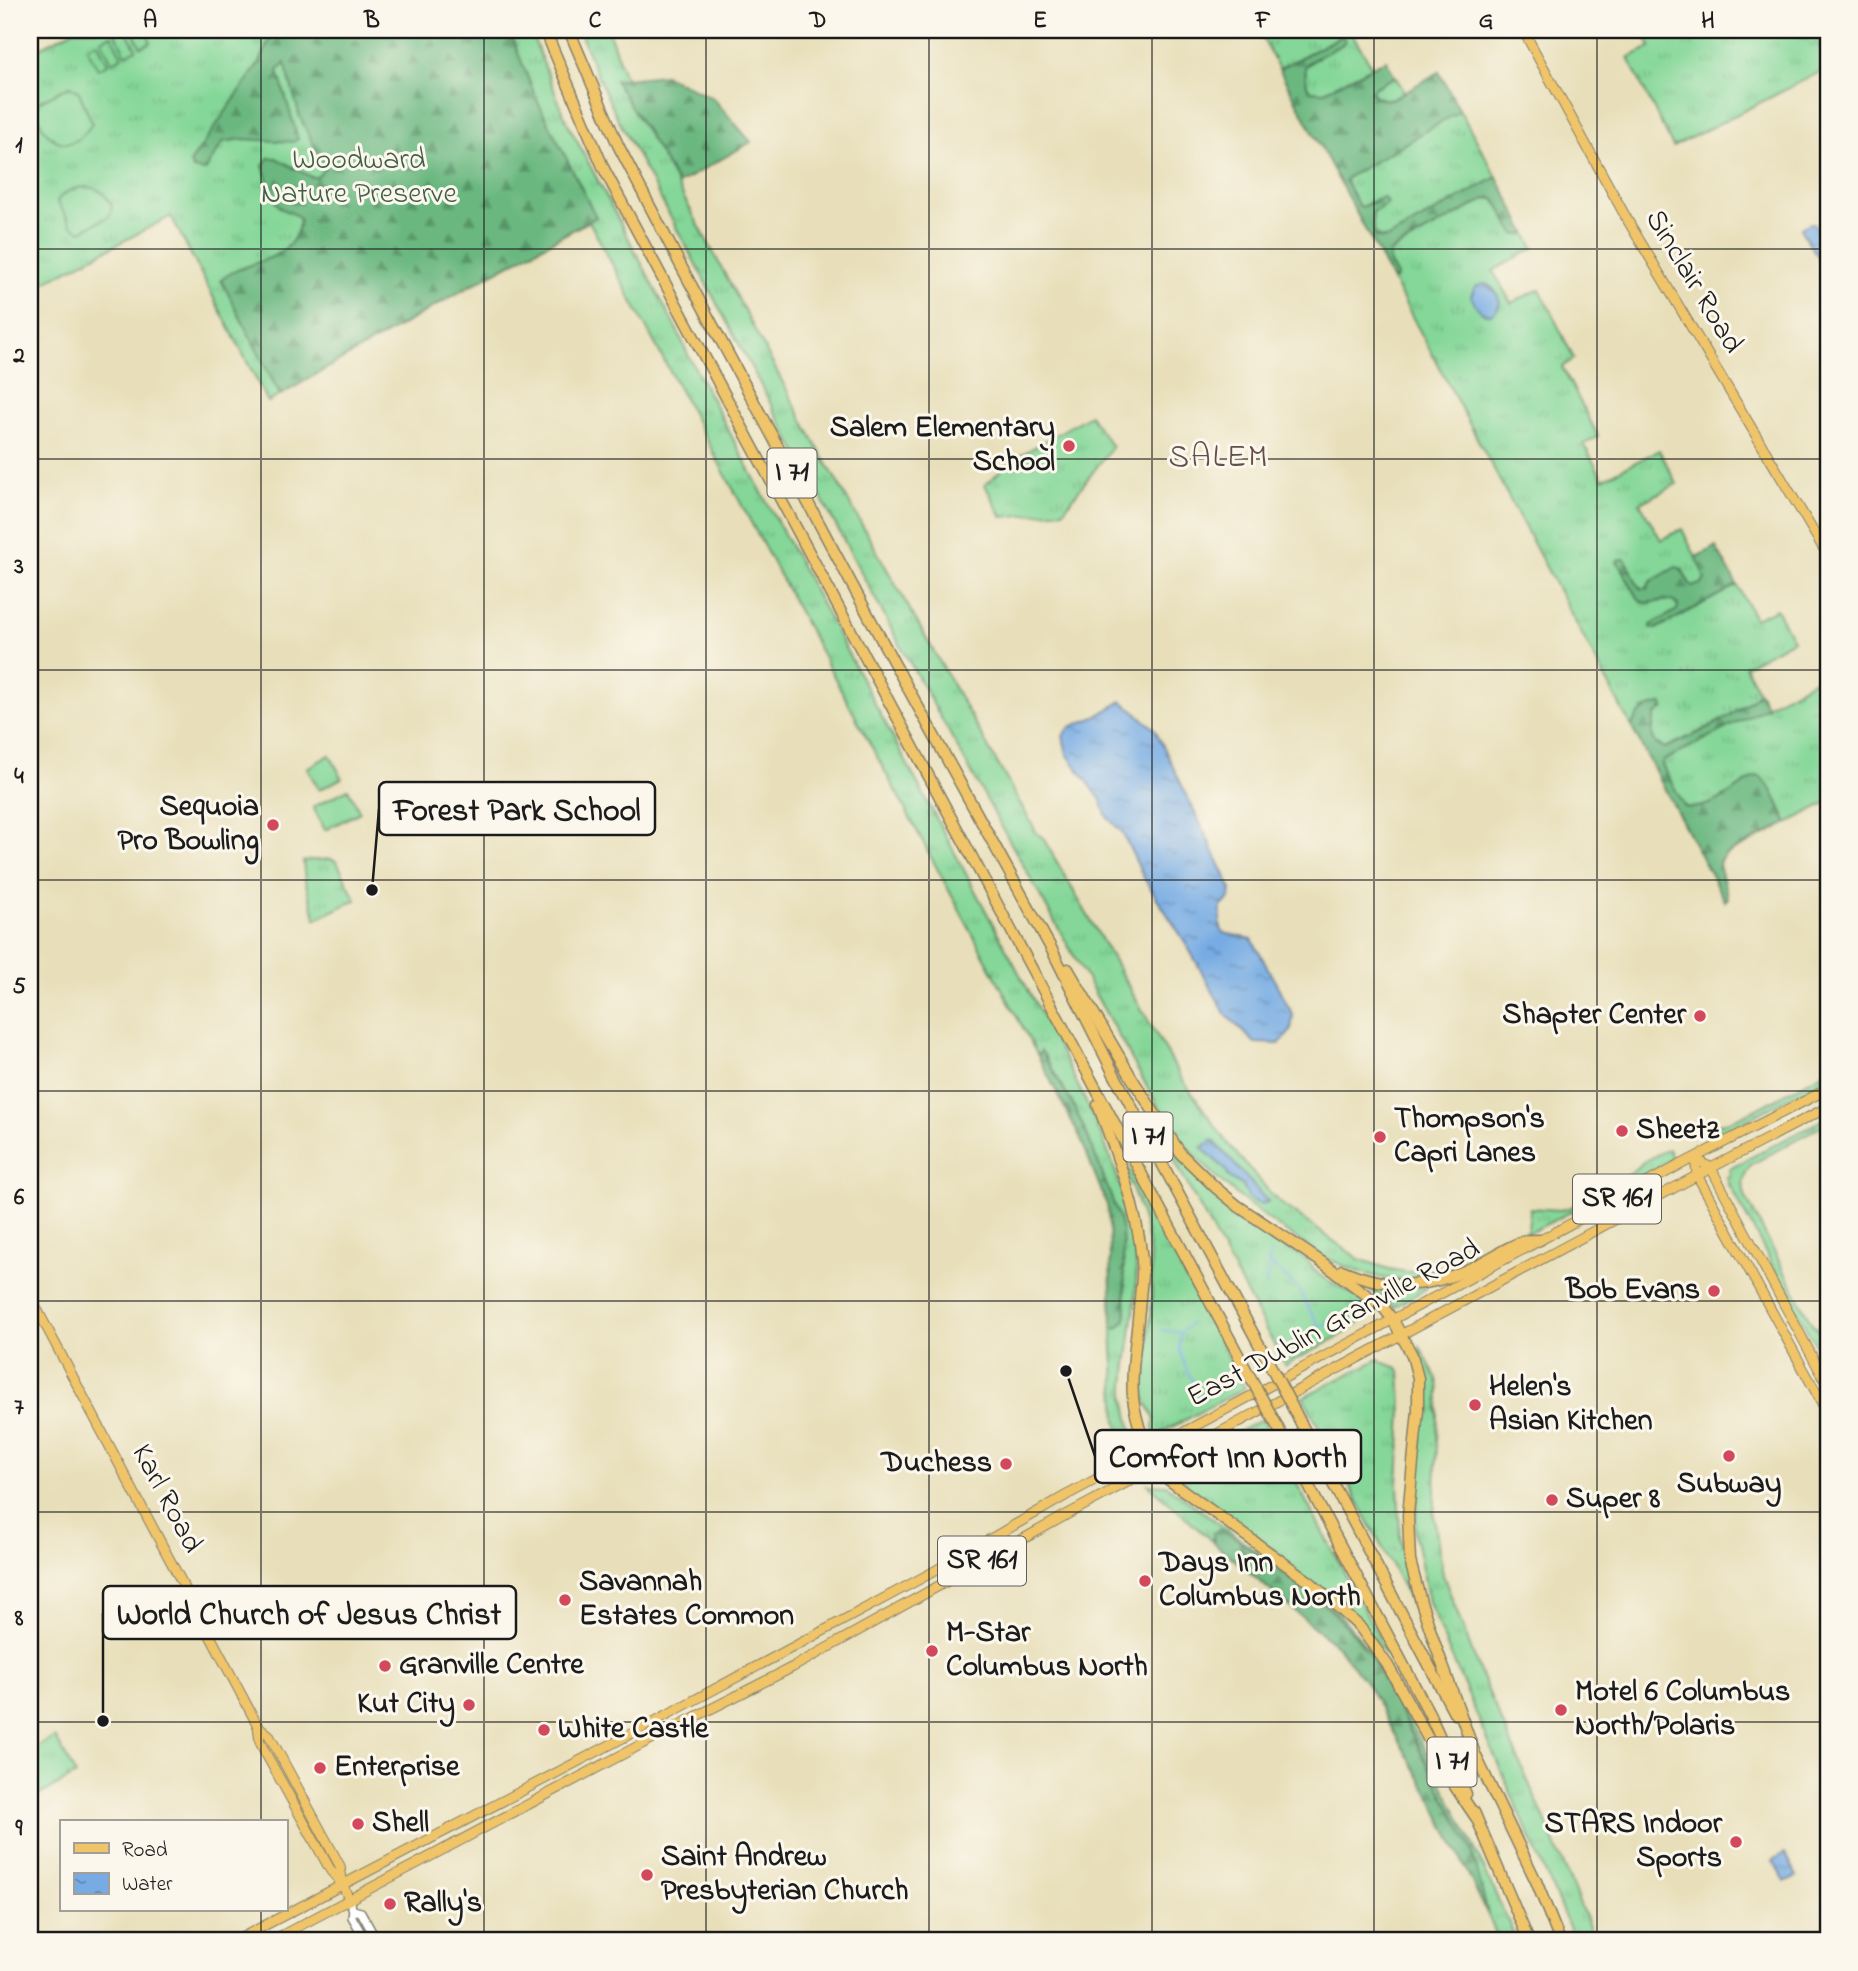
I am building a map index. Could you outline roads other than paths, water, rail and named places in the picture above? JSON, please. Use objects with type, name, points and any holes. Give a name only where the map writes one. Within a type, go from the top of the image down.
[{"type":"highway","name":"I 71","points":[[545,30],[604,169],[1429,1713],[1529,1941]]},
{"type":"highway","name":"I 71","points":[[569,30],[618,145],[644,196],[894,663],[1030,910],[1475,1754],[1536,1881],[1560,1941]]},
{"type":"highway","points":[[1030,910],[1081,988],[1140,1092],[1181,1154],[1238,1206],[1373,1298],[1394,1321],[1402,1335],[1412,1355],[1418,1386],[1408,1515],[1410,1561],[1435,1644],[1475,1754]]},
{"type":"highway","points":[[1083,1067],[1130,1198],[1140,1239],[1142,1265],[1134,1405],[1148,1452],[1166,1478],[1310,1582],[1359,1626],[1387,1664],[1452,1782],[1475,1816]]},
{"type":"highway","points":[[1323,1263],[1381,1283],[1429,1283],[1461,1274],[1522,1241],[1541,1240]]},
{"type":"main road","name":"Sinclair Road","points":[[1523,30],[1628,221],[1828,556]]},
{"type":"main road","name":"East Dublin Granville Road","points":[[235,1941],[632,1734],[933,1573],[1065,1496],[1828,1089]]},
{"type":"main road","name":"East Dublin Granville Road","points":[[271,1941],[793,1667],[1156,1466],[1828,1107]]},
{"type":"main road","points":[[1695,1158],[1711,1168],[1828,1386]]},
{"type":"main road","points":[[1695,1158],[1697,1175],[1828,1415]]},
{"type":"main road","name":"Karl Road","points":[[30,1296],[258,1726],[260,1742],[270,1762],[349,1900]]},
{"type":"street","name":"Karl Road","points":[[349,1900],[354,1910],[352,1917],[366,1941]]},
{"type":"street","name":"Karl Road","points":[[354,1910],[360,1912],[377,1941]]},
{"type":"water","points":[[1810,223],[1814,224],[1823,240],[1828,240],[1828,273],[1802,232],[1801,228]]},
{"type":"water","points":[[1483,284],[1493,288],[1500,304],[1488,314],[1480,310],[1471,296],[1475,287]]},
{"type":"water","points":[[1122,701],[1155,729],[1231,888],[1230,898],[1221,907],[1220,925],[1223,933],[1252,939],[1293,1015],[1291,1031],[1279,1044],[1255,1043],[1226,1015],[1185,942],[1144,878],[1122,832],[1107,817],[1101,800],[1067,754],[1063,736],[1070,727],[1095,717]]},
{"type":"water","points":[[1213,1140],[1268,1202],[1260,1204],[1249,1199],[1243,1186],[1229,1177],[1225,1169],[1202,1148]]},
{"type":"water","points":[[1785,1853],[1797,1876],[1785,1882],[1773,1860]]},
{"type":"waterway","points":[[1266,1286],[1270,1252]]},
{"type":"waterway","points":[[1268,1262],[1297,1287],[1319,1326],[1361,1306]]},
{"type":"waterway","points":[[1191,1324],[1183,1331],[1180,1349],[1186,1369],[1201,1397]]},
{"type":"waterway","points":[[1162,1330],[1181,1333]]},
{"type":"place","name":"Salem Elementary School","points":[[1069,446]]},
{"type":"place","name":"Sequoia Pro Bowling","points":[[273,825]]},
{"type":"place","name":"Forest Park School","points":[[372,890]]},
{"type":"place","name":"Shapter Center","points":[[1700,1016]]},
{"type":"place","name":"Sheetz","points":[[1622,1131]]},
{"type":"place","name":"Thompson's Capri Lanes","points":[[1380,1137]]},
{"type":"place","name":"Bob Evans","points":[[1714,1291]]},
{"type":"place","name":"Comfort Inn North","points":[[1066,1371]]},
{"type":"place","name":"Helen's Asian Kitchen","points":[[1475,1405]]},
{"type":"place","name":"Subway","points":[[1729,1456]]},
{"type":"place","name":"Duchess","points":[[1006,1464]]},
{"type":"place","name":"Super 8","points":[[1552,1500]]},
{"type":"place","name":"Days Inn Columbus North","points":[[1145,1581]]},
{"type":"place","name":"Savannah Estates Common","points":[[565,1600]]},
{"type":"place","name":"M-Star Columbus North","points":[[932,1651]]},
{"type":"place","name":"Granville Centre","points":[[385,1666]]},
{"type":"place","name":"Kut City","points":[[469,1705]]},
{"type":"place","name":"Motel 6 Columbus North/Polaris","points":[[1561,1710]]},
{"type":"place","name":"World Church of Jesus Christ","points":[[103,1721]]},
{"type":"place","name":"White Castle","points":[[544,1730]]},
{"type":"place","name":"Enterprise","points":[[320,1768]]},
{"type":"place","name":"Shell","points":[[358,1824]]},
{"type":"place","name":"STARS Indoor Sports","points":[[1736,1842]]},
{"type":"place","name":"Saint Andrew Presbyterian Church","points":[[647,1875]]},
{"type":"place","name":"Rally's","points":[[390,1904]]},
{"type":"district","name":"SALEM","points":[[1219,458]]},
{"type":"park label","name":"Woodward Nature Preserve","points":[[359,178]]}]
